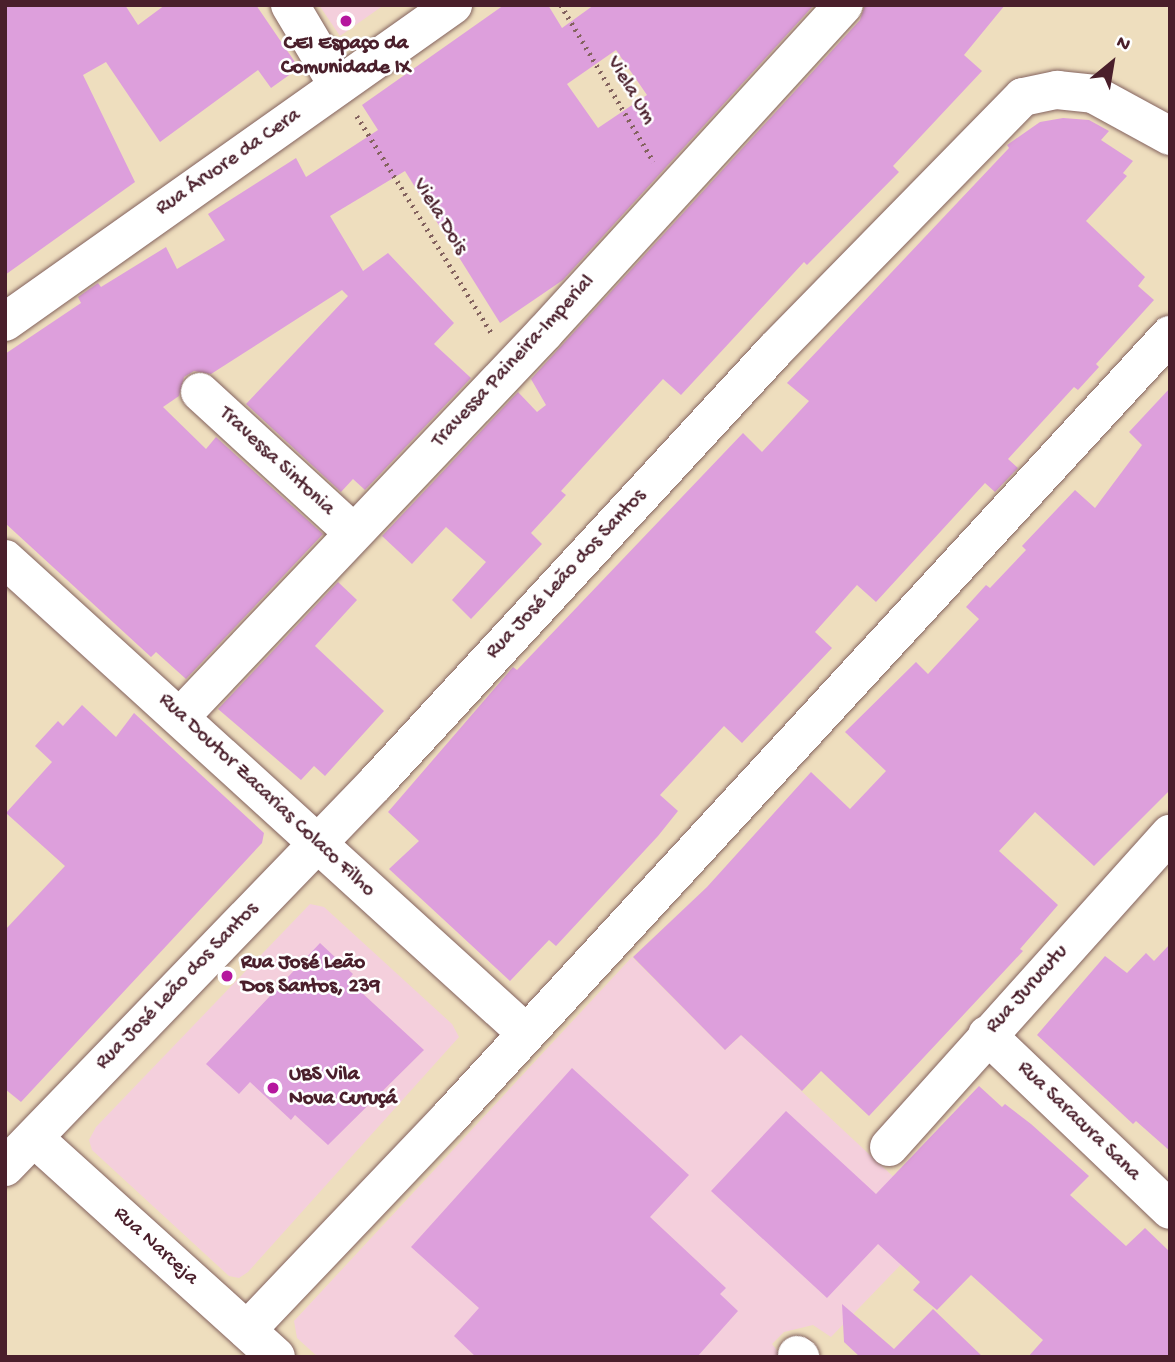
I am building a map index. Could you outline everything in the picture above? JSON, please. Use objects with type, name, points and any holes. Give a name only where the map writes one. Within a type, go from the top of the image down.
[{"type":"street","points":[[290,5],[338,86]]},
{"type":"street","name":"Rua Árvore da Cera","points":[[5,321],[453,5]]},
{"type":"street","name":"Travessa Paineira-Imperial","points":[[181,716],[512,365],[844,5]]},
{"type":"street","name":"Rua José Leão dos Santos","points":[[5,1167],[317,844],[775,350],[1023,97],[1056,90],[1093,94],[1169,135]]},
{"type":"street","points":[[247,1330],[526,1033],[1170,335]]},
{"type":"street","name":"Travessa Sintonia","points":[[200,392],[353,533]]},
{"type":"street","name":"Rua Doutor Zacarias Colaco Filho","points":[[5,559],[181,716],[317,844],[526,1033]]},
{"type":"street","name":"Rua Jurucutu","points":[[889,1146],[1170,834]]},
{"type":"street","name":"Rua Saracura Sana","points":[[987,1035],[1170,1209]]},
{"type":"street","name":"Rua Narceja","points":[[34,1138],[276,1357]]},
{"type":"path","name":"Viela Um","points":[[561,5],[673,192]]},
{"type":"path","name":"Viela Dois","points":[[338,86],[512,365]]},
{"type":"shaded area","name":"CEI Espaço da Comunidade IX","points":[[319,5],[384,5],[340,36]]},
{"type":"shaded area","name":"UBS Vila Nova Curuçá","points":[[310,904],[324,907],[452,1024],[459,1037],[248,1272],[239,1278],[229,1276],[92,1150],[89,1140],[96,1127]]},
{"type":"shaded area","points":[[632,957],[725,1050],[741,1035],[942,1222],[831,1337],[813,1325],[784,1332],[772,1344],[782,1357],[318,1357],[297,1338],[294,1321]]},
{"type":"building","points":[[5,5],[125,5],[138,25],[165,5],[256,5],[299,68],[271,88],[258,70],[160,142],[106,62],[83,75],[135,182],[5,275]]},
{"type":"building","points":[[504,5],[548,5],[562,28],[594,5],[814,5],[563,280],[500,323],[405,171],[330,216],[363,271],[388,253],[454,323],[434,344],[471,378],[365,490],[353,479],[341,492],[246,404],[348,296],[342,290],[211,374],[194,371],[184,377],[179,396],[163,407],[206,449],[216,437],[323,534],[186,679],[156,652],[151,657],[5,523],[5,354],[81,303],[78,297],[98,283],[101,287],[166,247],[177,269],[225,240],[208,214],[296,158],[306,177],[378,130],[362,105]],"holes":[[[616,50],[647,95],[598,128],[567,84]]]},
{"type":"building","points":[[865,5],[1005,5],[964,55],[982,71],[893,166],[899,172],[807,265],[804,262],[681,395],[663,379],[561,491],[566,495],[531,533],[542,544],[471,619],[452,600],[486,562],[446,527],[412,564],[382,536],[518,392],[537,412],[546,405],[531,379],[860,20]]},
{"type":"building","points":[[1063,118],[1089,120],[1109,131],[1101,140],[1133,161],[1123,173],[1127,176],[1086,221],[1145,277],[1138,286],[1154,300],[1096,364],[1099,367],[1078,390],[1074,387],[1008,459],[1018,468],[995,492],[985,483],[876,602],[857,585],[815,632],[832,648],[742,743],[724,726],[660,795],[678,811],[658,836],[556,946],[549,940],[510,981],[389,869],[419,841],[388,812],[513,667],[517,670],[743,433],[762,452],[809,401],[787,383],[1009,148],[1007,145],[1040,122]]},
{"type":"building","points":[[1170,388],[1170,790],[1094,866],[1035,812],[999,851],[1058,905],[1020,949],[1023,951],[869,1116],[821,1071],[802,1091],[741,1035],[725,1050],[633,957],[707,887],[811,772],[850,809],[886,771],[845,732],[916,662],[928,674],[979,619],[966,607],[986,585],[990,588],[1026,550],[1022,546],[1075,490],[1095,508],[1142,445],[1129,432]]},
{"type":"building","points":[[338,582],[357,600],[315,646],[384,711],[325,776],[314,766],[301,780],[218,709]]},
{"type":"building","points":[[82,705],[116,737],[134,713],[264,833],[262,843],[21,1102],[5,1089],[5,930],[65,866],[6,813],[52,762],[35,746],[58,721],[63,726]]},
{"type":"building","points":[[320,943],[353,974],[348,980],[424,1050],[328,1145],[295,1115],[291,1120],[250,1082],[239,1094],[206,1064]]},
{"type":"building","points":[[1170,944],[1170,1151],[1136,1121],[1133,1124],[1037,1035],[1105,956],[1127,973],[1146,953],[1154,961]]},
{"type":"building","points":[[572,1068],[689,1175],[650,1217],[726,1288],[720,1294],[738,1311],[697,1357],[476,1357],[454,1336],[479,1308],[411,1247]]},
{"type":"building","points":[[979,1086],[1002,1107],[1005,1104],[1031,1124],[1089,1176],[1070,1195],[1126,1246],[1145,1228],[1170,1252],[1170,1357],[1028,1357],[1043,1340],[971,1275],[937,1310],[913,1290],[920,1282],[878,1244],[827,1298],[711,1191],[786,1111],[876,1194]]},
{"type":"building","points":[[842,1304],[894,1349],[933,1309],[983,1357],[860,1357],[844,1342]]},
{"type":"place","name":"CEI Espaço da Comunidade IX","points":[[346,21]]},
{"type":"place","name":"Rua José Leão Dos Santos, 239","points":[[227,976]]},
{"type":"place","name":"UBS Vila Nova Curuçá","points":[[273,1088]]}]
